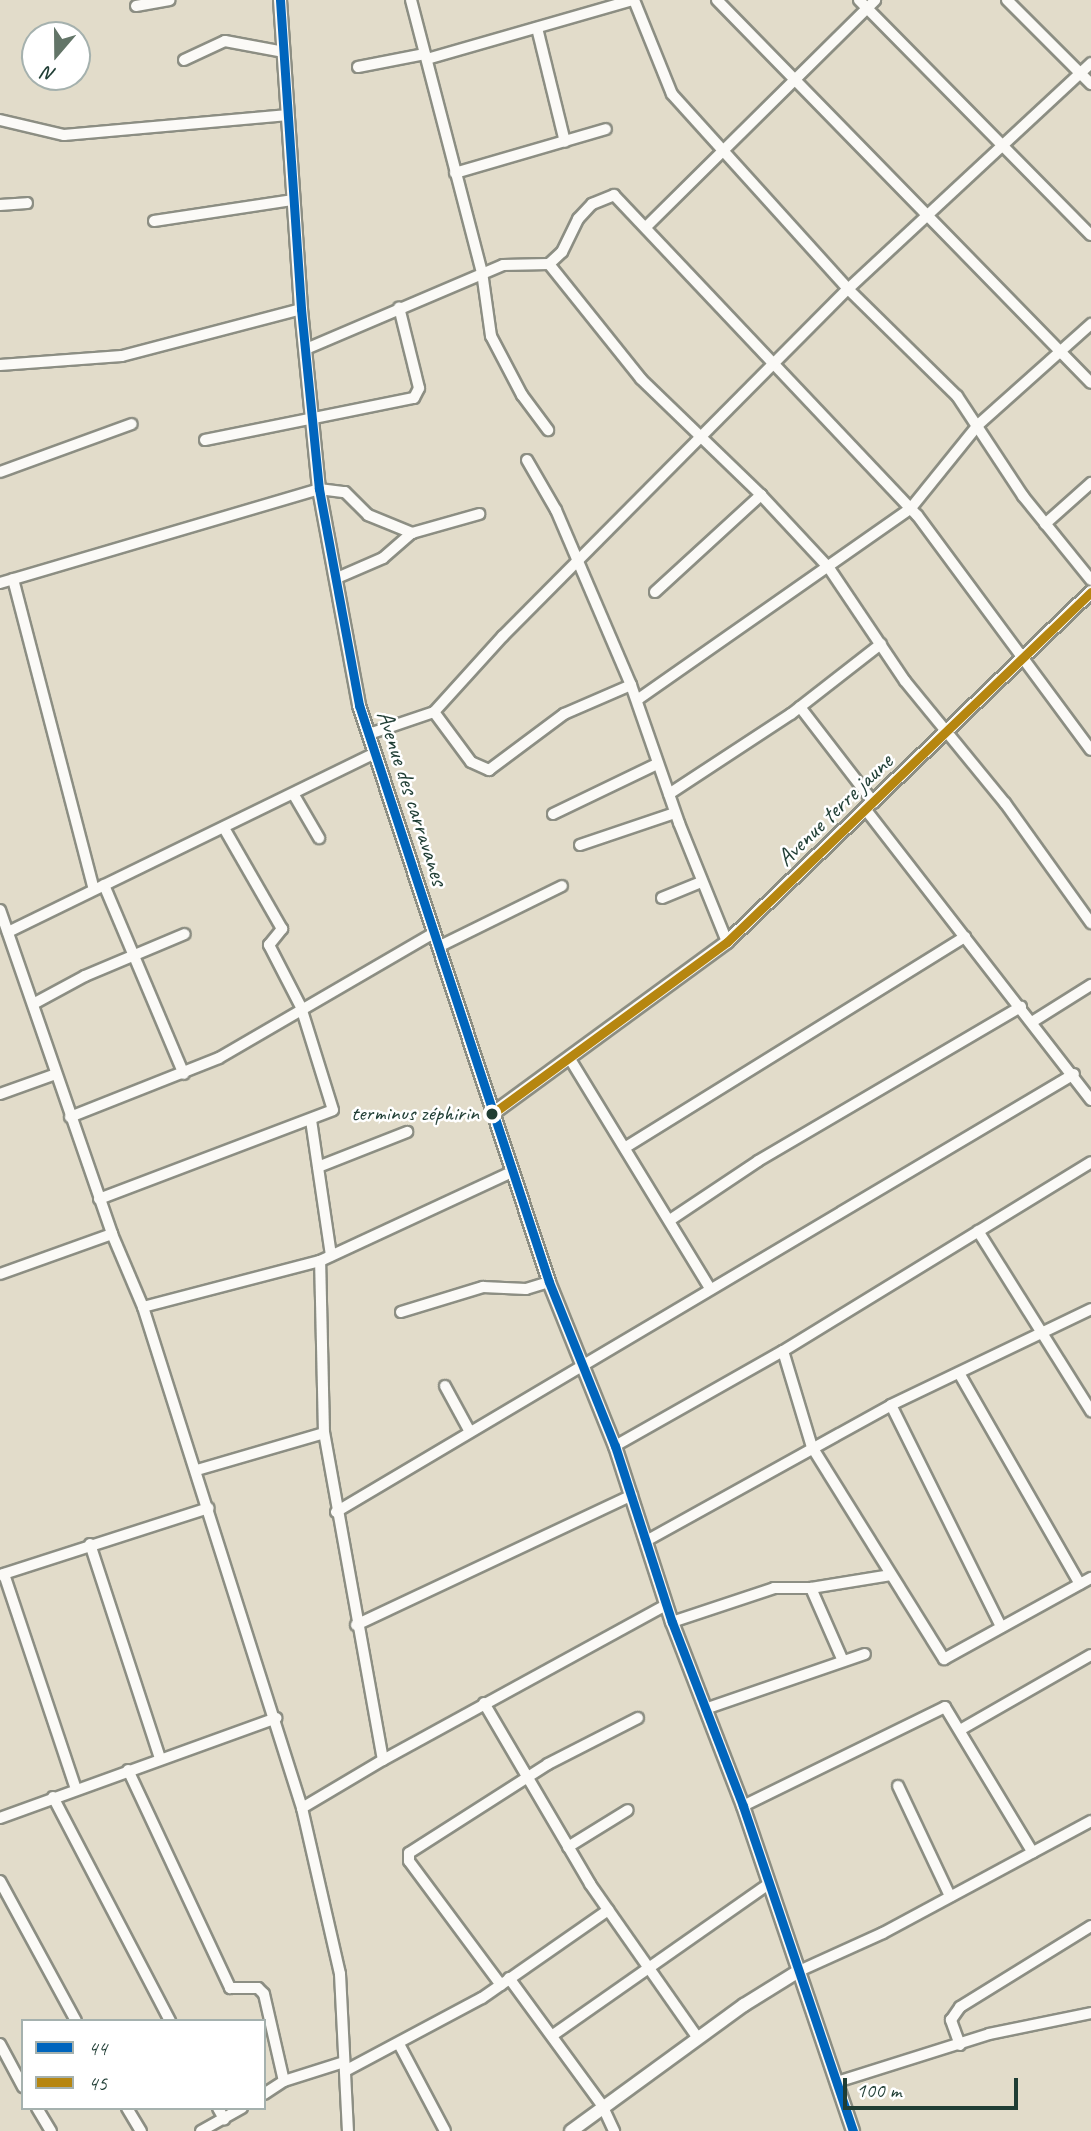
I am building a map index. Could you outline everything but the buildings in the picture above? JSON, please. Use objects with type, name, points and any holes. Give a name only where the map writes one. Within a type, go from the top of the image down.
[{"type":"street","points":[[136,6],[169,0]]},
{"type":"street","name":"Avenue des carravanes","points":[[280,0],[301,309],[320,489],[359,705],[549,1282],[615,1446],[666,1605],[743,1806],[767,1885],[853,2131]]},
{"type":"street","points":[[411,0],[482,272],[485,315],[499,356],[548,430]]},
{"type":"street","points":[[358,67],[426,57],[634,0],[672,94],[848,289],[957,396],[1045,524],[1091,580]]},
{"type":"street","points":[[717,0],[1091,383]]},
{"type":"street","points":[[647,226],[863,4],[875,0]]},
{"type":"street","points":[[1007,0],[1091,84]]},
{"type":"street","points":[[863,4],[1091,235]]},
{"type":"street","points":[[537,28],[565,142]]},
{"type":"street","points":[[184,60],[225,41],[284,52]]},
{"type":"street","points":[[369,734],[434,712],[774,362],[848,289],[928,218],[1091,63]]},
{"type":"street","points":[[0,120],[64,135],[288,115]]},
{"type":"street","points":[[455,173],[606,130]]},
{"type":"street","points":[[549,264],[562,252],[578,219],[608,196],[620,198],[911,508],[1091,750]]},
{"type":"street","points":[[154,221],[293,200]]},
{"type":"street","points":[[0,205],[27,203]]},
{"type":"street","points":[[306,349],[482,272],[527,261],[549,264],[641,379],[761,495],[829,568],[944,733],[1005,803],[1091,923]]},
{"type":"street","points":[[205,440],[414,398],[419,388],[399,307]]},
{"type":"street","points":[[0,366],[122,356],[301,309]]},
{"type":"street","points":[[637,700],[911,508],[978,425],[1091,324]]},
{"type":"street","points":[[0,472],[132,424]]},
{"type":"street","points":[[527,460],[578,561],[631,685],[675,813],[727,942]]},
{"type":"street","points":[[1045,524],[1091,484]]},
{"type":"street","points":[[0,583],[320,489],[345,492],[368,515],[412,533]]},
{"type":"street","points":[[655,592],[761,495]]},
{"type":"street","points":[[338,578],[383,558],[412,533],[479,514]]},
{"type":"street","points":[[13,579],[99,887],[135,954],[184,1074]]},
{"type":"street","name":"Avenue terre jaune","points":[[492,1114],[727,942],[1091,592]]},
{"type":"street","points":[[669,794],[800,707],[881,644]]},
{"type":"street","points":[[434,712],[471,762],[489,770],[564,714],[631,685]]},
{"type":"street","points":[[800,707],[965,937],[1074,1074],[1091,1100]]},
{"type":"street","points":[[8,932],[294,795],[375,753]]},
{"type":"street","points":[[553,814],[657,764]]},
{"type":"street","points":[[294,795],[319,838]]},
{"type":"street","points":[[580,845],[675,813]]},
{"type":"street","points":[[99,1199],[330,1113],[333,1105],[301,1007],[269,945],[282,929],[224,828]]},
{"type":"street","points":[[662,898],[701,882]]},
{"type":"street","points":[[438,947],[562,886]]},
{"type":"street","points":[[0,910],[35,1003],[99,1199],[143,1307],[276,1718],[302,1808],[340,1974],[348,2131]]},
{"type":"street","points":[[71,1117],[184,1074],[434,933]]},
{"type":"street","points":[[35,1003],[135,954],[185,934]]},
{"type":"street","points":[[626,1147],[965,937]]},
{"type":"street","points":[[1032,1022],[1091,985]]},
{"type":"street","points":[[670,1220],[758,1161],[1021,1007]]},
{"type":"street","points":[[570,1059],[710,1288]]},
{"type":"street","points":[[0,1094],[56,1074]]},
{"type":"street","points":[[336,1511],[468,1430],[584,1366],[710,1288],[1074,1074]]},
{"type":"street","points":[[311,1120],[331,1256]]},
{"type":"street","points":[[318,1167],[407,1132]]},
{"type":"street","points":[[615,1446],[783,1351],[1091,1162]]},
{"type":"street","points":[[143,1307],[320,1261],[512,1172]]},
{"type":"street","points":[[978,1231],[1091,1411]]},
{"type":"street","points":[[0,1274],[112,1234]]},
{"type":"street","points":[[320,1261],[324,1433],[356,1625],[383,1759]]},
{"type":"street","points":[[401,1312],[483,1287],[526,1289],[549,1282]]},
{"type":"street","points":[[646,1541],[891,1405],[1091,1309]]},
{"type":"street","points":[[783,1351],[812,1447],[944,1659],[1091,1578]]},
{"type":"street","points":[[959,1373],[1080,1584]]},
{"type":"street","points":[[445,1386],[468,1430]]},
{"type":"street","points":[[891,1405],[1001,1627]]},
{"type":"street","points":[[197,1470],[324,1433]]},
{"type":"street","points":[[356,1625],[632,1495]]},
{"type":"street","points":[[76,1789],[2,1575],[90,1544],[209,1508]]},
{"type":"street","points":[[90,1544],[160,1758]]},
{"type":"street","points":[[672,1622],[774,1588],[811,1588],[891,1575]]},
{"type":"street","points":[[811,1588],[843,1661]]},
{"type":"street","points":[[302,1808],[383,1759],[666,1605]]},
{"type":"street","points":[[705,1709],[865,1654]]},
{"type":"street","points":[[960,1730],[1091,1655]]},
{"type":"street","points":[[484,1703],[526,1778],[608,1910],[698,2038]]},
{"type":"street","points":[[743,1806],[875,1744],[941,1706],[950,1711],[1033,1853]]},
{"type":"street","points":[[0,1818],[276,1718]]},
{"type":"street","points":[[614,2131],[602,2105],[553,2035],[505,1981],[408,1857],[411,1850],[526,1778],[638,1718]]},
{"type":"street","points":[[128,1770],[230,1988],[258,1988],[264,1994],[284,2081]]},
{"type":"street","points":[[898,1786],[950,1896]]},
{"type":"street","points":[[53,1797],[169,2019]]},
{"type":"street","points":[[568,1847],[628,1810]]},
{"type":"street","points":[[571,2131],[602,2105],[797,1972],[950,1896],[1091,1821]]},
{"type":"street","points":[[0,1881],[75,2019]]},
{"type":"street","points":[[553,2035],[767,1885]]},
{"type":"street","points":[[266,2093],[284,2081],[345,2066],[399,2045],[505,1981],[608,1910]]},
{"type":"street","points":[[960,2045],[951,2020],[960,2007],[1091,1926]]},
{"type":"street","points":[[836,2082],[960,2045],[1091,2013]]},
{"type":"street","points":[[0,2044],[21,2083]]},
{"type":"street","points":[[399,2045],[445,2131]]},
{"type":"street","points":[[38,2110],[51,2131]]},
{"type":"street","points":[[128,2110],[142,2131]]},
{"type":"street","points":[[219,2110],[224,2119]]},
{"type":"street","points":[[201,2131],[214,2128],[239,2110]]},
{"type":"transit line","name":"44","points":[[280,0],[301,309],[319,489],[359,705],[549,1282],[615,1446],[672,1622],[743,1806],[853,2131]]},
{"type":"transit line","name":"45","points":[[492,1114],[727,942],[1091,592]]},
{"type":"place","name":"terminus zéphirin","points":[[492,1114]]}]
